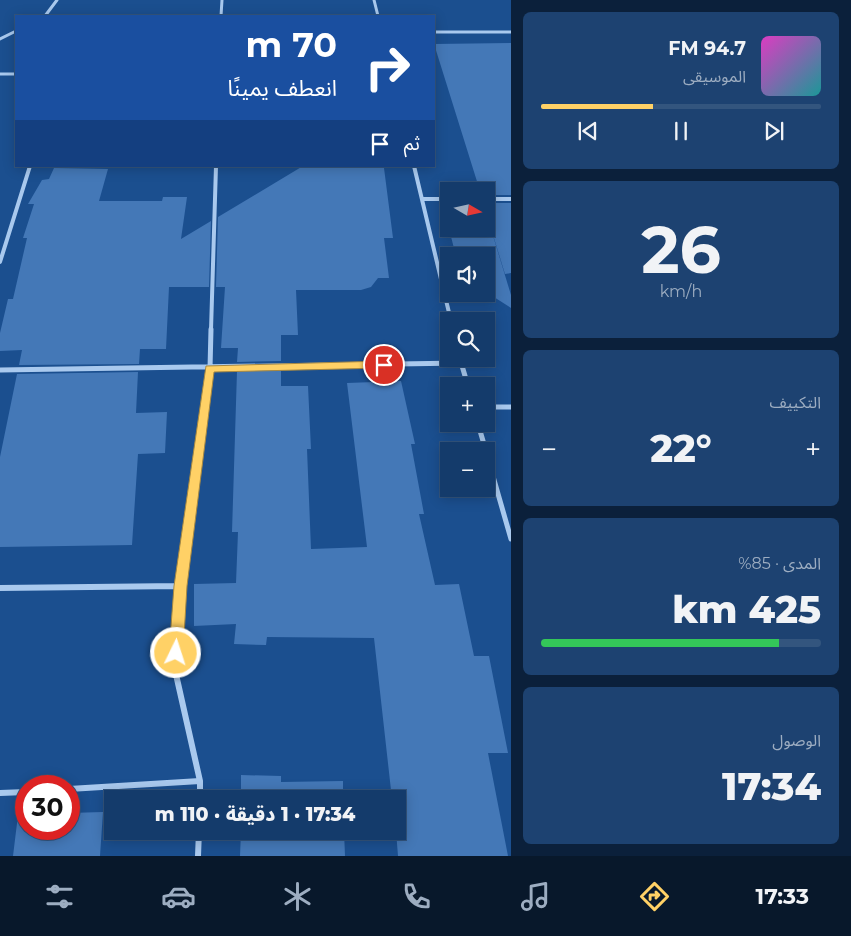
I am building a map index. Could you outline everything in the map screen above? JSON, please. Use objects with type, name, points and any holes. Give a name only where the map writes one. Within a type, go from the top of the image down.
[{"type":"street","points":[[46,15],[57,0]]},
{"type":"street","points":[[221,15],[222,0]]},
{"type":"street","points":[[374,0],[378,15]]},
{"type":"street","points":[[0,39],[15,32]]},
{"type":"street","points":[[435,32],[511,32]]},
{"type":"street","points":[[0,74],[15,74]]},
{"type":"street","points":[[0,262],[30,167]]},
{"type":"street","points":[[200,790],[200,781],[175,670],[180,586],[210,368],[216,167]]},
{"type":"street","points":[[414,167],[449,312]]},
{"type":"street","points":[[422,199],[440,199]]},
{"type":"street","points":[[495,199],[511,199]]},
{"type":"street","points":[[0,370],[210,368],[440,362]]},
{"type":"street","points":[[495,407],[511,407]]},
{"type":"street","points":[[495,483],[511,539]]},
{"type":"street","points":[[0,588],[180,586]]},
{"type":"street","points":[[80,788],[200,781]]},
{"type":"street","points":[[0,793],[15,792]]},
{"type":"street","points":[[198,856],[199,840]]},
{"type":"building","points":[[511,43],[511,195],[495,195],[495,182],[477,182],[435,44]]},
{"type":"building","points":[[301,167],[384,168],[393,238],[384,238],[389,278],[378,278],[371,287],[361,290],[296,290],[298,335],[281,335],[281,361],[237,362],[238,348],[221,348],[225,287],[216,287],[218,217]]},
{"type":"building","points":[[54,168],[108,169],[99,201],[162,201],[163,197],[187,197],[181,239],[211,221],[209,287],[169,287],[166,349],[140,349],[139,364],[19,365],[22,350],[0,351],[0,333],[8,299],[13,299],[27,238],[23,238],[34,204],[28,204],[42,180],[49,179]]},
{"type":"building","points":[[495,203],[511,203],[511,273],[505,274],[494,238]]},
{"type":"building","points":[[451,238],[494,238],[511,295],[511,308],[495,298],[495,247],[454,247]]},
{"type":"building","points":[[281,370],[281,386],[308,386],[311,449],[307,449],[311,549],[367,547],[347,383],[401,381],[415,444],[411,444],[424,514],[419,514],[435,585],[459,584],[474,656],[489,656],[508,753],[488,753],[508,856],[398,856],[397,840],[406,840],[406,790],[391,790],[374,638],[267,637],[266,645],[234,644],[236,624],[194,626],[194,584],[236,583],[238,532],[232,532],[237,371]]},
{"type":"building","points":[[138,372],[136,413],[167,412],[165,453],[138,454],[132,545],[0,547],[0,457],[17,374]]},
{"type":"building","points":[[241,775],[281,776],[281,782],[343,781],[343,790],[241,790]]},
{"type":"building","points":[[103,812],[100,856],[13,856],[15,840],[80,840],[80,813]]},
{"type":"building","points":[[241,840],[344,840],[345,856],[240,856]]},
{"type":"route","points":[[176,653],[180,586],[210,368],[384,365]]}]
